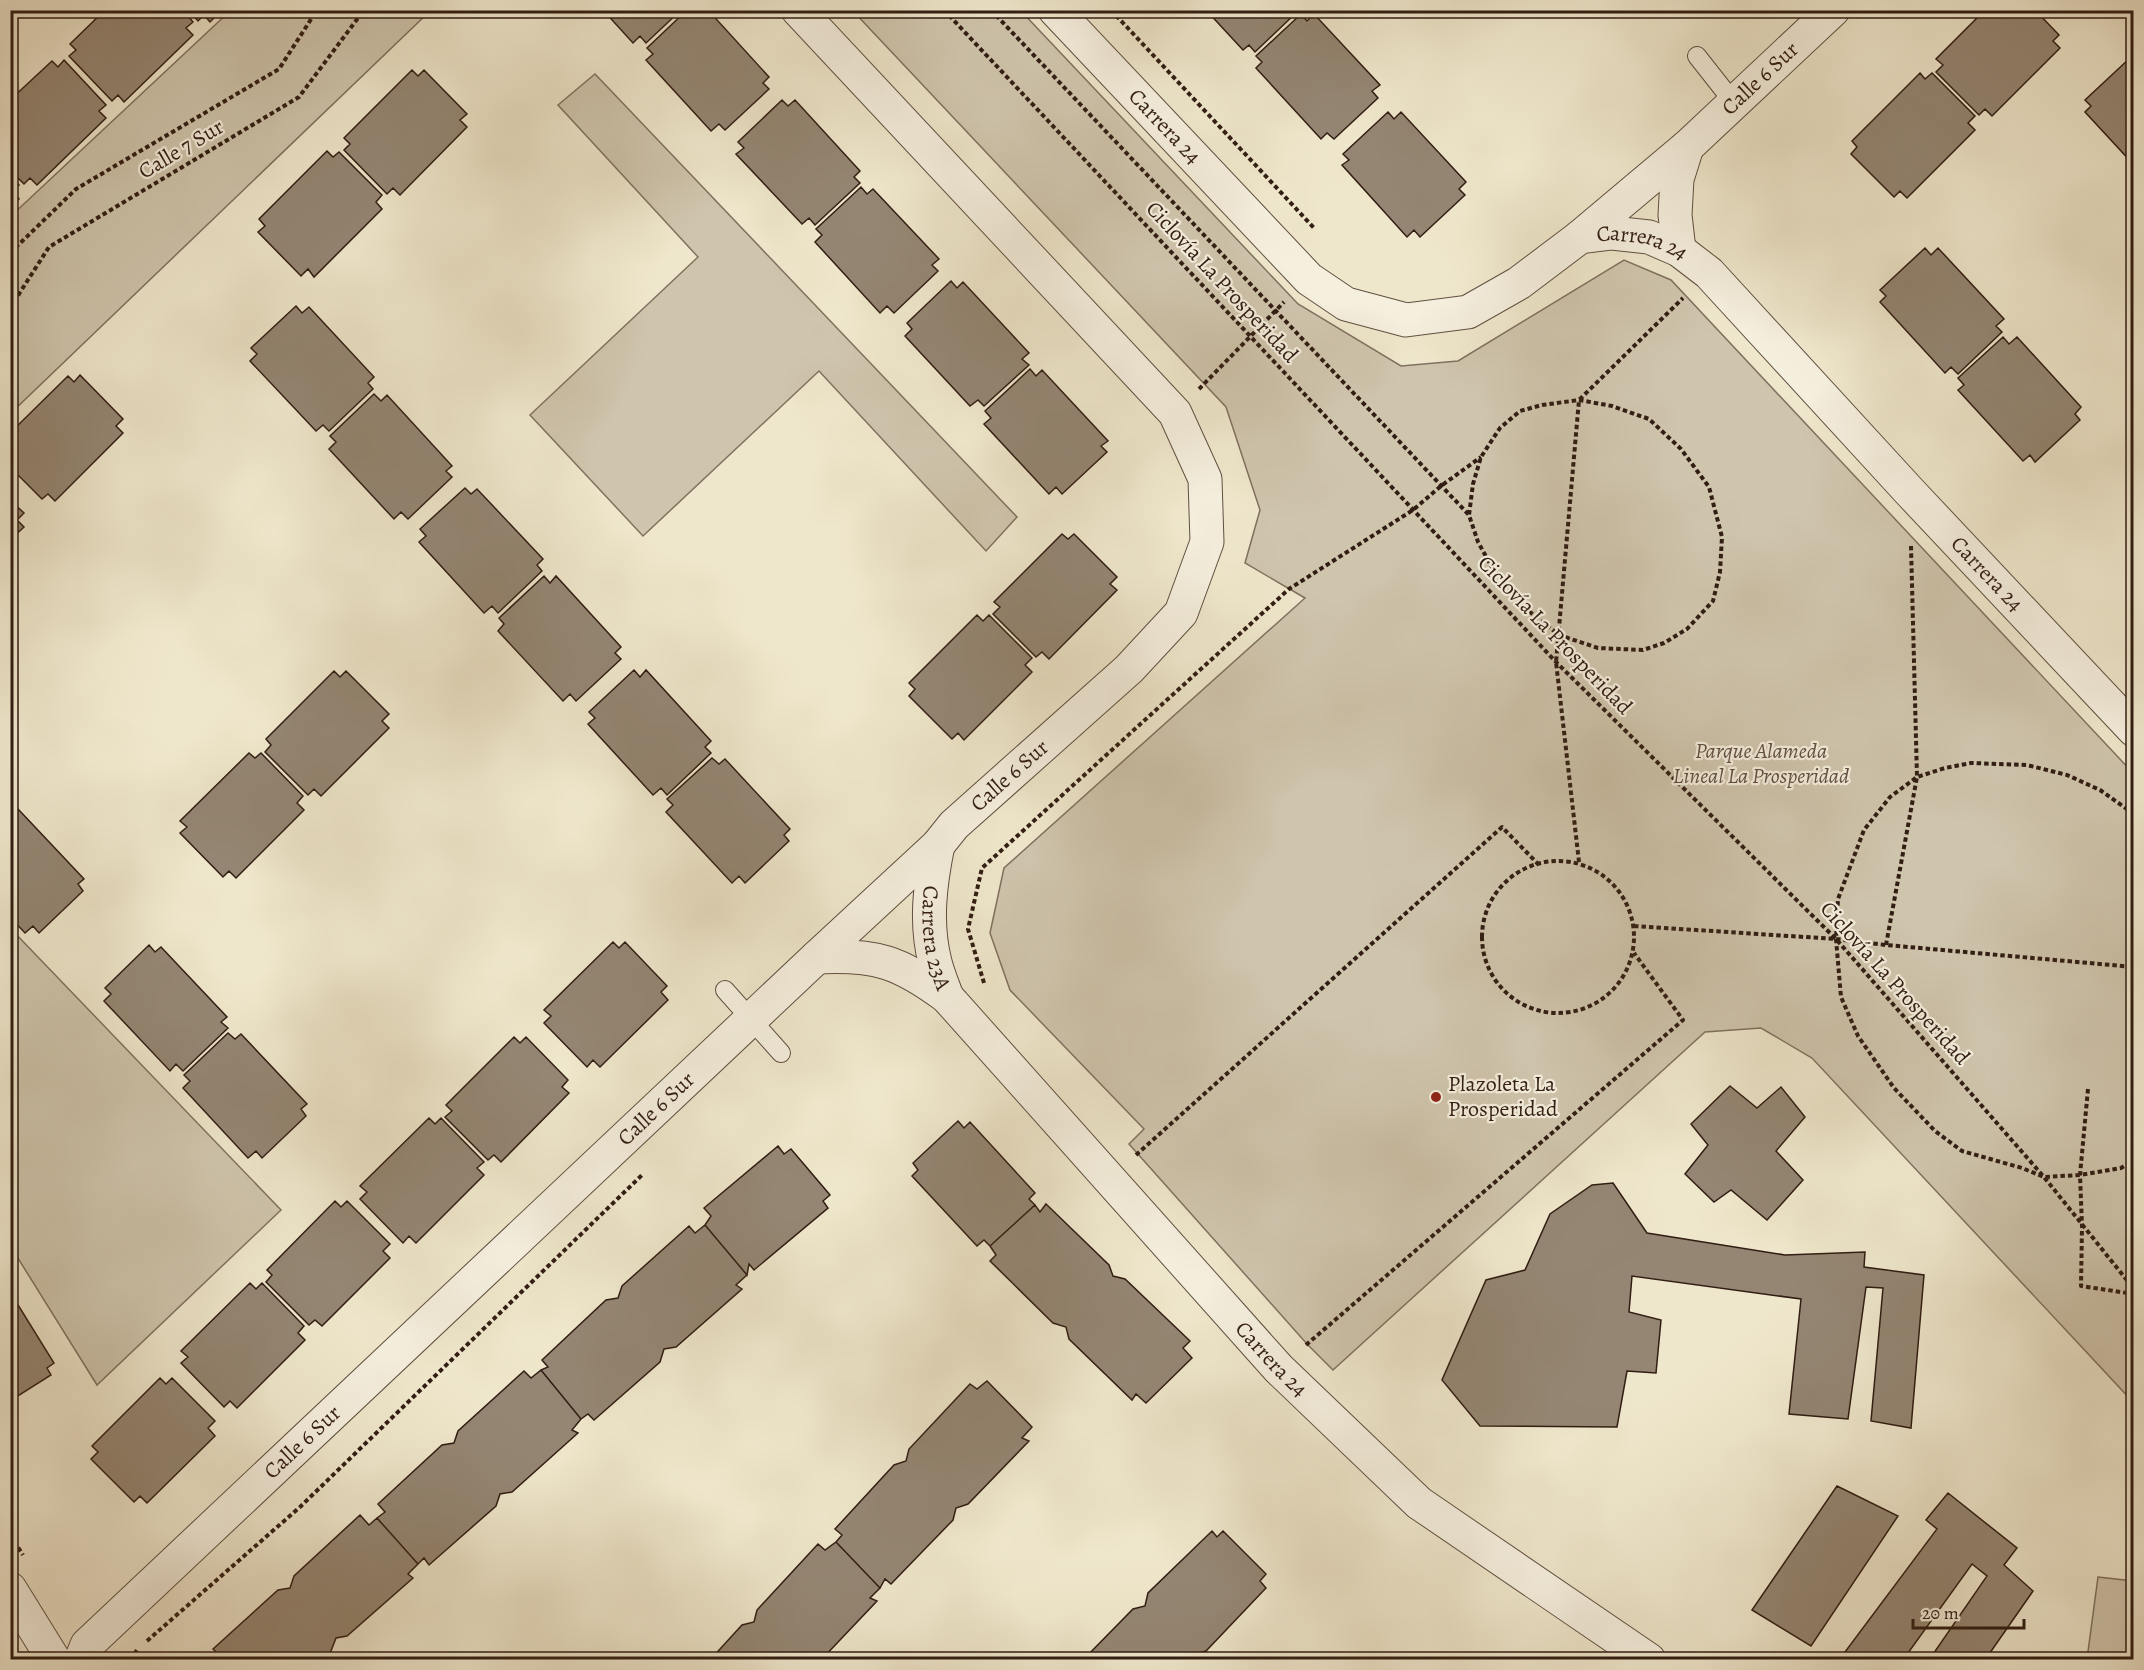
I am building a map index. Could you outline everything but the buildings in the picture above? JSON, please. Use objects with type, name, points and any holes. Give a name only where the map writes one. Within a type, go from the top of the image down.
[{"type":"street","points":[[798,10],[1175,413]]},
{"type":"street","name":"Carrera 24","points":[[1055,10],[1309,279],[1346,304],[1406,320],[1468,312],[1519,283],[1580,237],[1612,233],[1649,237],[1679,250],[1709,273],[2133,730]]},
{"type":"street","name":"Calle 6 Sur","points":[[1580,237],[1687,147],[1833,10]]},
{"type":"street","name":"Calle 6 Sur","points":[[1679,250],[1675,215],[1677,179],[1687,147]]},
{"type":"street","name":"Calle 6 Sur","points":[[81,1659],[87,1645],[938,845],[954,825],[1129,669],[1181,613],[1207,542],[1205,479],[1175,413]]},
{"type":"street","name":"Carrera 23A","points":[[938,845],[930,883],[930,922],[935,960],[947,997]]},
{"type":"street","name":"Carrera 23A","points":[[817,957],[852,955],[887,962],[919,976],[947,997]]},
{"type":"street","name":"Carrera 24","points":[[947,997],[1279,1369],[1419,1503],[1649,1659]]},
{"type":"street","points":[[20,1577],[54,1659]]},
{"type":"lane","points":[[1697,56],[1734,103]]},
{"type":"lane","points":[[725,990],[781,1053]]},
{"type":"path","points":[[10,253],[76,189],[279,69],[317,10]]},
{"type":"path","name":"Calle 7 Sur","points":[[10,308],[49,247],[299,97],[364,10]]},
{"type":"path","name":"Ciclovía La Prosperidad","points":[[944,10],[1556,662],[1836,939],[2044,1177],[2133,1292]]},
{"type":"path","points":[[991,10],[1469,515],[1478,542],[1493,569],[1530,612],[1558,635],[1598,648],[1643,650],[1664,643],[1687,628],[1713,601],[1720,572],[1722,537],[1709,487],[1681,449],[1649,419],[1612,406],[1578,400],[1520,411],[1500,428],[1481,457],[1473,484],[1469,515]]},
{"type":"path","points":[[1111,10],[1319,234]]},
{"type":"path","points":[[1579,862],[1556,662],[1578,400],[1709,273]]},
{"type":"path","points":[[1175,413],[1275,310],[1309,279]]},
{"type":"path","points":[[987,993],[968,929],[982,868],[1289,589],[1413,510],[1481,457]]},
{"type":"path","points":[[1886,945],[1917,777],[1910,492]]},
{"type":"path","points":[[2133,814],[2100,790],[2067,775],[2027,765],[1971,763],[1917,777],[1890,797],[1864,830],[1838,899],[1836,939],[1841,997],[1858,1036],[1894,1088],[1935,1131],[1962,1151],[2022,1168],[2044,1177],[2080,1175],[2121,1168],[2133,1160]]},
{"type":"path","points":[[1109,1181],[1502,827],[1540,866]]},
{"type":"path","points":[[1557,860],[1579,862],[1608,877],[1625,899],[1634,926],[1634,953],[1624,976],[1608,996],[1587,1009],[1562,1014],[1538,1011],[1515,1001],[1497,984],[1485,962],[1481,937],[1485,912],[1497,890],[1515,873],[1557,860]]},
{"type":"path","points":[[1634,926],[1836,939],[2133,967]]},
{"type":"path","points":[[1279,1369],[1683,1020],[1634,953]]},
{"type":"path","points":[[2088,1089],[2080,1175],[2081,1286],[2133,1292]]},
{"type":"path","points":[[1130,1146],[1138,1154]]},
{"type":"path","points":[[130,1659],[137,1650],[300,1507],[645,1172]]},
{"type":"path","points":[[10,1535],[20,1577]]},
{"type":"green space","points":[[230,11],[430,11],[11,413],[11,216]]},
{"type":"green space","name":"Parque Alameda Lineal La Prosperidad","points":[[853,11],[1021,11],[1298,304],[1401,366],[1458,361],[1624,260],[1671,280],[2133,773],[2133,1402],[1812,1058],[1761,1028],[1705,1032],[1333,1370],[1307,1344],[1129,1144],[1144,1129],[1010,990],[990,933],[1004,868],[1305,598],[1245,563],[1260,510],[1226,407]]},
{"type":"green space","points":[[595,74],[1017,517],[986,551],[819,371],[643,536],[530,415],[698,257],[558,105]]},
{"type":"green space","points":[[11,929],[281,1210],[97,1385],[11,1247]]},
{"type":"green space","points":[[2098,1577],[2133,1581],[2133,1659],[2087,1659]]},
{"type":"place","name":"Plazoleta La Prosperidad","points":[[1436,1097]]}]
